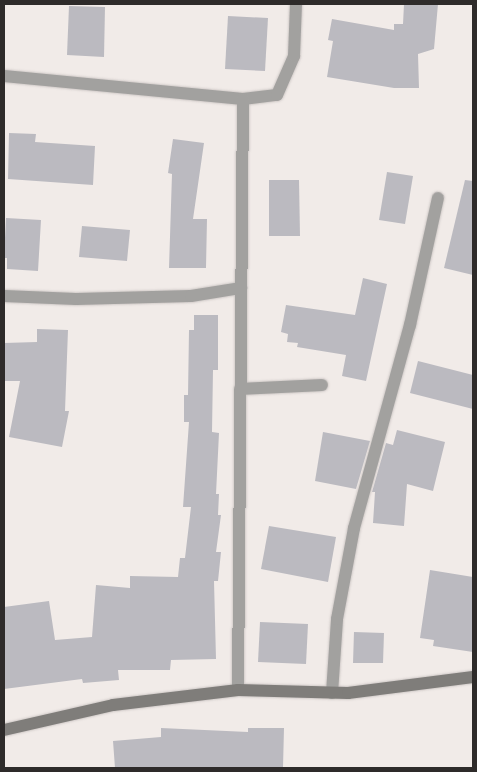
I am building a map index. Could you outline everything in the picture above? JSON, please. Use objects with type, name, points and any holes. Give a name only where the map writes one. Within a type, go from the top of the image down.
[{"type":"main road","points":[[4,730],[113,705],[238,690],[332,693],[473,677]]},
{"type":"street","points":[[4,76],[243,98],[277,94],[294,56],[296,4]]},
{"type":"street","points":[[238,690],[243,98]]},
{"type":"street","points":[[332,693],[337,619],[354,528],[410,326],[438,198]]},
{"type":"street","points":[[4,296],[76,299],[191,296],[241,288]]},
{"type":"street","points":[[240,389],[322,385]]},
{"type":"building","points":[[404,4],[438,4],[434,49],[418,54],[419,88],[394,88],[327,77],[333,41],[328,40],[332,19],[394,30],[394,24],[403,24]]},
{"type":"building","points":[[69,6],[105,7],[104,57],[67,55]]},
{"type":"building","points":[[228,16],[268,18],[265,71],[225,69]]},
{"type":"building","points":[[9,133],[36,134],[35,142],[95,146],[93,185],[8,179]]},
{"type":"building","points":[[173,139],[204,143],[193,219],[207,219],[206,268],[169,268],[172,174],[168,173]]},
{"type":"building","points":[[387,172],[413,176],[405,224],[379,220]]},
{"type":"building","points":[[269,180],[299,180],[300,236],[269,236]]},
{"type":"building","points":[[465,180],[473,181],[473,275],[444,268]]},
{"type":"building","points":[[6,218],[41,220],[38,271],[7,269],[7,258],[4,258]]},
{"type":"building","points":[[82,226],[130,230],[127,261],[79,257]]},
{"type":"building","points":[[363,278],[387,284],[366,381],[342,376],[346,355],[297,347],[298,343],[287,342],[288,334],[281,332],[286,305],[355,315]]},
{"type":"building","points":[[194,315],[218,315],[218,370],[213,370],[212,432],[219,433],[216,494],[219,494],[218,515],[221,515],[216,552],[221,552],[218,581],[214,581],[216,659],[171,660],[170,670],[118,670],[119,680],[83,683],[82,679],[4,689],[4,607],[49,601],[55,640],[92,637],[96,585],[130,588],[130,576],[178,577],[180,558],[185,558],[191,507],[183,507],[189,422],[184,422],[184,395],[188,395],[189,330],[194,330]]},
{"type":"building","points":[[37,329],[68,330],[65,411],[69,411],[62,447],[9,437],[20,381],[4,381],[4,343],[37,342]]},
{"type":"building","points":[[418,361],[473,375],[473,409],[410,393]]},
{"type":"building","points":[[397,430],[445,442],[433,491],[407,484],[404,526],[373,523],[375,492],[372,492],[386,443],[393,445]]},
{"type":"building","points":[[323,432],[370,441],[356,489],[315,481]]},
{"type":"building","points":[[269,526],[336,537],[328,582],[261,569]]},
{"type":"building","points":[[430,570],[473,577],[473,652],[433,646],[434,640],[420,638]]},
{"type":"building","points":[[260,622],[308,624],[306,664],[258,662]]},
{"type":"building","points":[[354,632],[384,633],[383,663],[353,663]]},
{"type":"building","points":[[161,728],[248,732],[248,728],[284,728],[283,768],[115,768],[113,741],[161,737]]}]
